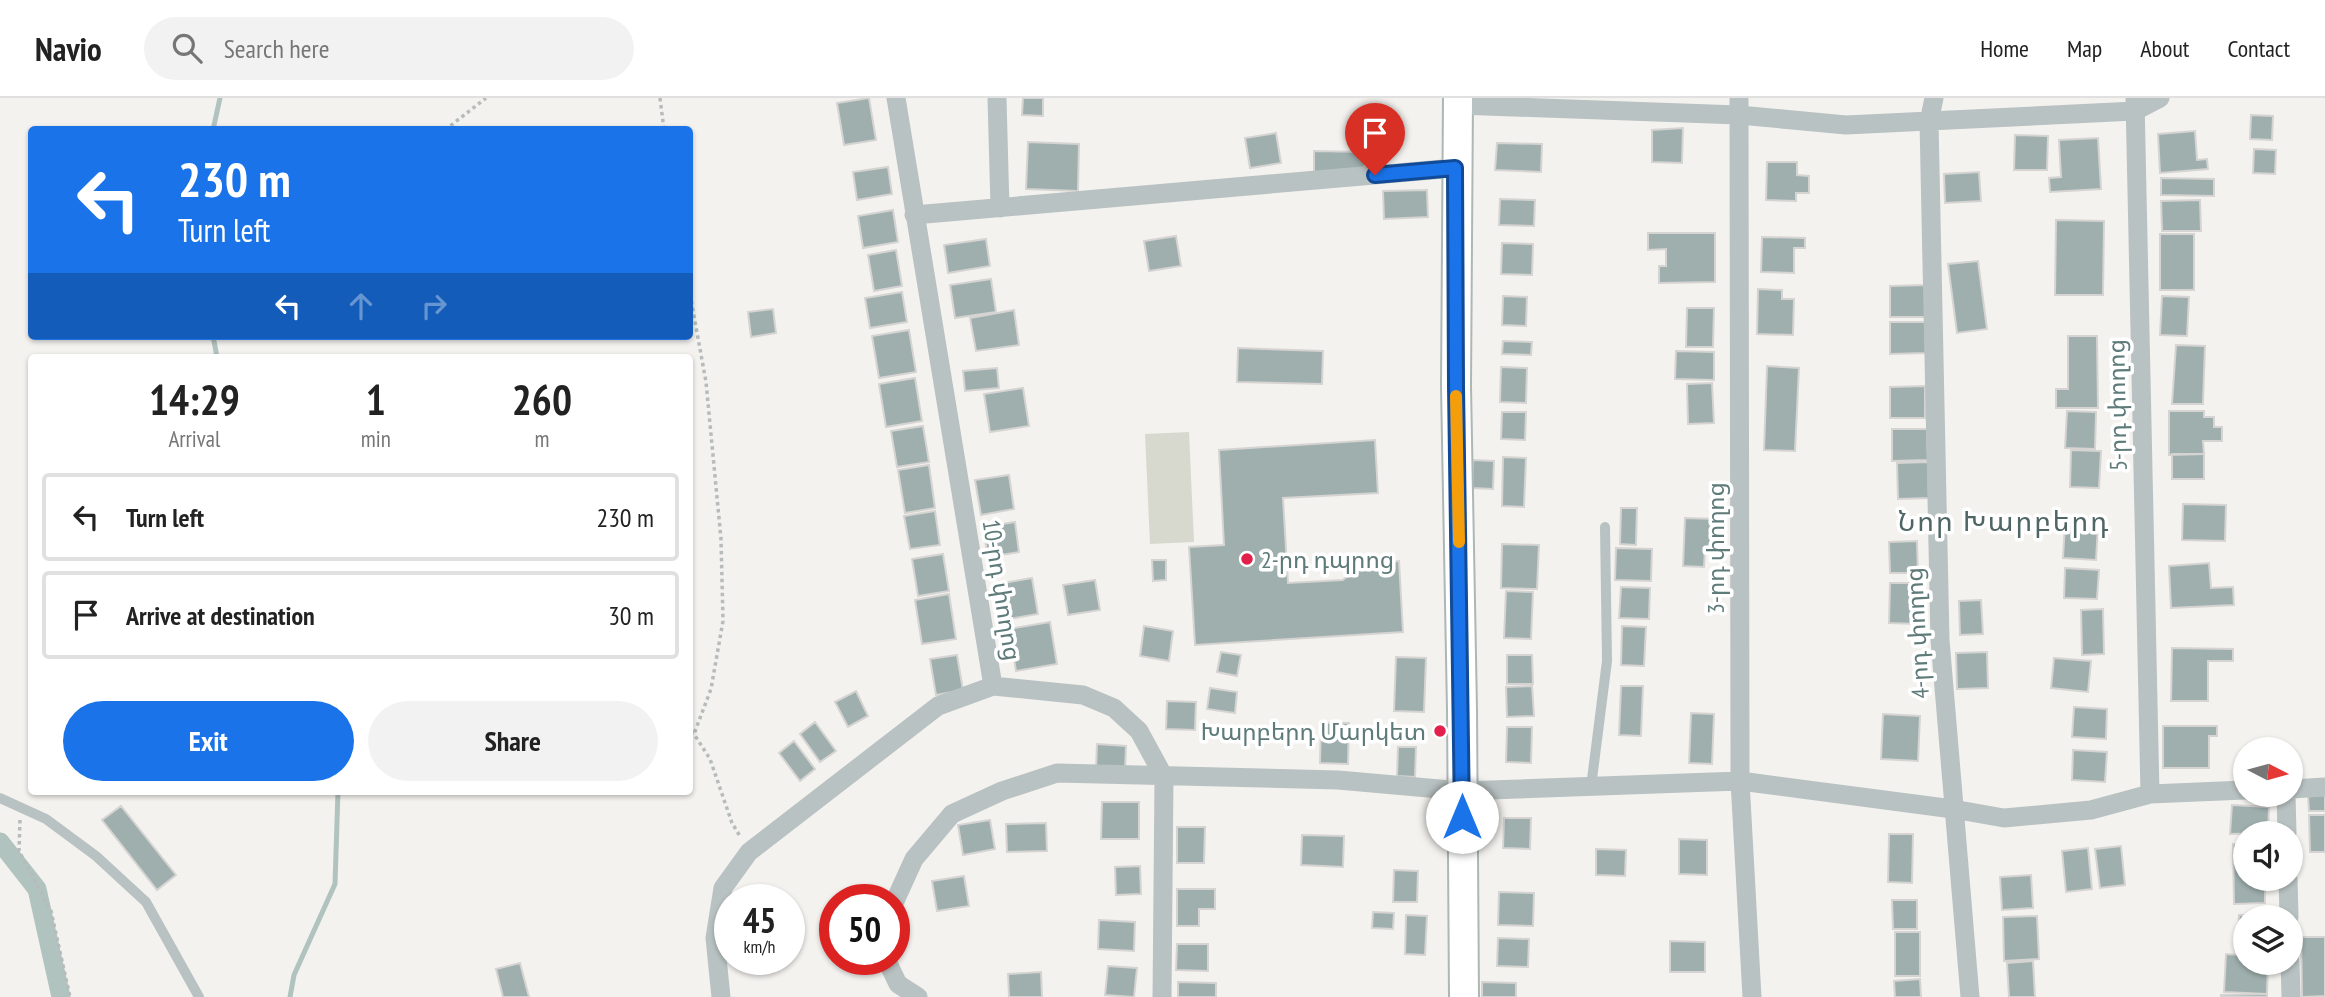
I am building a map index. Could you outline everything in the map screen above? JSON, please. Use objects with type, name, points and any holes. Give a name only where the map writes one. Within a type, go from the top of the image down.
[{"type":"main road","points":[[1458,102],[1455,168],[1456,386],[1464,997]]},
{"type":"street","name":"10-րդ փողոց","points":[[719,996],[715,938],[723,888],[750,852],[938,706],[993,686],[896,98]]},
{"type":"street","points":[[997,98],[1000,208]]},
{"type":"street","name":"4-րդ փողոց","points":[[1934,98],[1929,122],[1940,640],[1970,997]]},
{"type":"street","points":[[1458,102],[1739,107],[1846,125],[1929,122],[2135,105],[2160,98]]},
{"type":"street","name":"5-րդ փողոց","points":[[2135,105],[2150,794]]},
{"type":"street","name":"3-րդ փողոց","points":[[1739,107],[1740,781],[1752,997]]},
{"type":"street","points":[[915,215],[1455,168]]},
{"type":"street","points":[[993,686],[1083,695],[1114,708],[1139,731],[1164,777],[1163,997]]},
{"type":"street","points":[[903,884],[914,859],[952,814],[1002,791],[1057,773],[1338,780],[1462,791],[1740,781],[2004,818],[2091,810],[2150,794],[2233,791]]},
{"type":"street","points":[[2303,789],[2325,788]]},
{"type":"street","points":[[894,975],[898,984],[918,997]]},
{"type":"street","points":[[2290,975],[2291,997]]},
{"type":"lane","points":[[1591,787],[1607,661],[1605,527]]},
{"type":"lane","points":[[0,798],[46,819],[96,856],[146,902],[199,997]]},
{"type":"path","points":[[450,126],[486,98]]},
{"type":"path","points":[[660,98],[664,126]]},
{"type":"path","points":[[693,311],[706,383],[721,539],[723,621],[711,689],[693,731]]},
{"type":"path","points":[[693,734],[710,759],[732,822],[750,852]]},
{"type":"path","points":[[20,808],[19,851],[51,911],[70,997]]},
{"type":"shaded area","points":[[1189,432],[1194,542],[1150,544],[1145,434]]},
{"type":"building","points":[[869,98],[876,140],[844,145],[837,103]]},
{"type":"building","points":[[1023,98],[1043,98],[1043,116],[1022,115]]},
{"type":"building","points":[[2251,115],[2273,116],[2272,140],[2250,139]]},
{"type":"building","points":[[1683,128],[1682,163],[1652,162],[1652,130]]},
{"type":"building","points":[[2195,131],[2197,160],[2207,159],[2208,169],[2160,173],[2158,134]]},
{"type":"building","points":[[1276,133],[1281,163],[1250,168],[1245,138]]},
{"type":"building","points":[[2015,135],[2048,136],[2047,170],[2014,170]]},
{"type":"building","points":[[2098,138],[2101,189],[2050,192],[2049,178],[2061,177],[2059,140]]},
{"type":"building","points":[[1028,142],[1079,144],[1078,191],[1026,189]]},
{"type":"building","points":[[1497,143],[1542,144],[1541,172],[1495,170]]},
{"type":"building","points":[[2254,149],[2276,150],[2275,174],[2253,173]]},
{"type":"building","points":[[1314,151],[1365,152],[1365,172],[1314,172]]},
{"type":"building","points":[[1767,162],[1797,162],[1797,175],[1809,176],[1809,193],[1796,193],[1796,201],[1766,200]]},
{"type":"building","points":[[888,167],[892,194],[857,200],[853,172]]},
{"type":"building","points":[[1979,172],[1981,201],[1945,203],[1944,174]]},
{"type":"building","points":[[2161,178],[2214,179],[2214,196],[2161,195]]},
{"type":"building","points":[[1427,190],[1428,217],[1384,219],[1383,191]]},
{"type":"building","points":[[1500,199],[1535,200],[1534,226],[1499,225]]},
{"type":"building","points":[[2200,200],[2201,231],[2162,231],[2161,201]]},
{"type":"building","points":[[893,210],[898,242],[863,248],[858,216]]},
{"type":"building","points":[[2056,220],[2104,221],[2103,295],[2055,295]]},
{"type":"building","points":[[1648,233],[1715,233],[1715,282],[1659,283],[1659,266],[1666,266],[1666,249],[1648,250]]},
{"type":"building","points":[[2160,234],[2194,234],[2194,290],[2160,290]]},
{"type":"building","points":[[1176,236],[1181,266],[1149,271],[1144,241]]},
{"type":"building","points":[[1762,237],[1805,238],[1805,248],[1794,248],[1794,273],[1761,272]]},
{"type":"building","points":[[986,239],[990,266],[948,273],[944,245]]},
{"type":"building","points":[[1502,243],[1533,244],[1532,275],[1501,274]]},
{"type":"building","points":[[896,250],[902,286],[874,291],[868,255]]},
{"type":"building","points":[[1978,261],[1987,329],[1957,333],[1948,264]]},
{"type":"building","points":[[991,279],[996,312],[955,318],[950,285]]},
{"type":"building","points":[[1926,285],[1926,317],[1890,317],[1890,286]]},
{"type":"building","points":[[1758,289],[1782,290],[1782,299],[1794,299],[1793,335],[1757,334]]},
{"type":"building","points":[[902,292],[907,322],[870,328],[865,298]]},
{"type":"building","points":[[1503,296],[1527,297],[1526,326],[1502,325]]},
{"type":"building","points":[[2162,296],[2189,297],[2187,336],[2160,335]]},
{"type":"building","points":[[1687,308],[1714,308],[1713,347],[1686,347]]},
{"type":"building","points":[[773,309],[776,333],[751,337],[748,312]]},
{"type":"building","points":[[1014,310],[1019,345],[976,351],[970,318]]},
{"type":"building","points":[[1890,322],[1925,322],[1926,353],[1890,354]]},
{"type":"building","points":[[909,330],[916,372],[879,378],[872,336]]},
{"type":"building","points":[[2068,336],[2097,336],[2098,408],[2056,408],[2056,389],[2068,389]]},
{"type":"building","points":[[1503,341],[1532,342],[1531,355],[1502,354]]},
{"type":"building","points":[[2176,345],[2205,346],[2203,404],[2172,404]]},
{"type":"building","points":[[1238,348],[1323,351],[1322,384],[1237,382]]},
{"type":"building","points":[[1676,351],[1714,352],[1714,380],[1675,379]]},
{"type":"building","points":[[1767,366],[1799,368],[1795,451],[1764,450]]},
{"type":"building","points":[[1501,367],[1527,368],[1526,403],[1500,402]]},
{"type":"building","points":[[997,368],[999,388],[965,391],[963,371]]},
{"type":"building","points":[[915,378],[922,421],[886,427],[879,384]]},
{"type":"building","points":[[1712,383],[1714,423],[1688,424],[1687,384]]},
{"type":"building","points":[[1925,386],[1925,418],[1890,418],[1890,387]]},
{"type":"building","points":[[1023,388],[1029,426],[990,432],[984,394]]},
{"type":"building","points":[[2067,411],[2096,412],[2095,449],[2065,448]]},
{"type":"building","points":[[2169,411],[2204,411],[2204,417],[2214,417],[2214,427],[2222,427],[2222,441],[2203,441],[2204,454],[2169,455]]},
{"type":"building","points":[[1502,412],[1526,412],[1525,440],[1501,439]]},
{"type":"building","points":[[923,426],[929,462],[897,467],[891,431]]},
{"type":"building","points":[[1892,429],[1927,429],[1928,460],[1892,461]]},
{"type":"building","points":[[1375,440],[1378,493],[1283,498],[1288,583],[1343,580],[1360,563],[1399,561],[1403,632],[1195,645],[1189,547],[1224,545],[1219,450]]},
{"type":"building","points":[[2071,450],[2101,451],[2099,488],[2070,487]]},
{"type":"building","points":[[2172,454],[2204,454],[2204,479],[2172,479]]},
{"type":"building","points":[[1503,457],[1526,458],[1524,507],[1502,506]]},
{"type":"building","points":[[1473,460],[1494,461],[1493,489],[1472,488]]},
{"type":"building","points":[[1928,462],[1929,498],[1898,499],[1897,463]]},
{"type":"building","points":[[929,465],[935,508],[905,513],[898,470]]},
{"type":"building","points":[[1009,475],[1014,509],[981,515],[975,480]]},
{"type":"building","points":[[2183,504],[2226,505],[2225,541],[2182,540]]},
{"type":"building","points":[[1621,508],[1637,508],[1636,545],[1620,544]]},
{"type":"building","points":[[935,511],[940,545],[910,549],[904,516]]},
{"type":"building","points":[[1685,518],[1717,519],[1717,549],[1705,549],[1704,567],[1683,566]]},
{"type":"building","points":[[1015,522],[1019,552],[988,557],[983,527]]},
{"type":"building","points":[[2065,524],[2098,526],[2096,560],[2063,558]]},
{"type":"building","points":[[1917,541],[1918,573],[1890,573],[1889,542]]},
{"type":"building","points":[[1502,544],[1539,545],[1537,589],[1501,588]]},
{"type":"building","points":[[1616,548],[1652,549],[1651,581],[1615,580]]},
{"type":"building","points":[[943,554],[949,591],[918,596],[912,559]]},
{"type":"building","points":[[1152,560],[1166,560],[1166,580],[1153,581]]},
{"type":"building","points":[[2209,563],[2211,588],[2233,587],[2234,605],[2171,608],[2169,566]]},
{"type":"building","points":[[2065,568],[2099,570],[2097,599],[2064,598]]},
{"type":"building","points":[[1032,578],[1038,614],[1009,619],[1003,583]]},
{"type":"building","points":[[1095,580],[1100,610],[1068,615],[1063,585]]},
{"type":"building","points":[[1890,583],[1917,583],[1917,624],[1889,623]]},
{"type":"building","points":[[1621,587],[1650,588],[1649,619],[1619,618]]},
{"type":"building","points":[[1506,591],[1533,592],[1531,639],[1504,638]]},
{"type":"building","points":[[949,594],[956,639],[922,644],[915,600]]},
{"type":"building","points":[[1981,600],[1983,634],[1960,635],[1959,601]]},
{"type":"building","points":[[2103,609],[2104,654],[2082,655],[2081,610]]},
{"type":"building","points":[[1050,622],[1057,664],[1016,671],[1009,629]]},
{"type":"building","points":[[1144,626],[1173,631],[1169,661],[1140,656]]},
{"type":"building","points":[[1622,626],[1646,627],[1644,666],[1621,665]]},
{"type":"building","points":[[2172,648],[2233,649],[2233,661],[2208,661],[2208,701],[2171,701]]},
{"type":"building","points":[[1221,652],[1241,655],[1237,676],[1217,672]]},
{"type":"building","points":[[1987,652],[1988,688],[1957,689],[1956,653]]},
{"type":"building","points":[[957,655],[963,690],[936,695],[930,659]]},
{"type":"building","points":[[1507,655],[1532,655],[1533,684],[1507,684]]},
{"type":"building","points":[[1396,657],[1426,658],[1424,712],[1394,711]]},
{"type":"building","points":[[2054,658],[2091,661],[2088,692],[2051,688]]},
{"type":"building","points":[[1532,686],[1534,716],[1507,717],[1506,687]]},
{"type":"building","points":[[1621,686],[1643,686],[1641,736],[1619,735]]},
{"type":"building","points":[[1210,688],[1237,692],[1235,713],[1207,709]]},
{"type":"building","points":[[856,691],[868,716],[848,727],[835,702]]},
{"type":"building","points":[[1167,701],[1196,702],[1195,730],[1166,729]]},
{"type":"building","points":[[2074,707],[2107,709],[2106,739],[2072,737]]},
{"type":"building","points":[[1691,713],[1714,714],[1712,764],[1689,763]]},
{"type":"building","points":[[1883,714],[1920,716],[1918,761],[1881,759]]},
{"type":"building","points":[[815,722],[836,751],[820,762],[800,734]]},
{"type":"building","points":[[1321,723],[1349,723],[1348,764],[1320,763]]},
{"type":"building","points":[[2163,726],[2217,726],[2217,736],[2209,736],[2209,768],[2163,768]]},
{"type":"building","points":[[1507,727],[1532,727],[1531,763],[1506,762]]},
{"type":"building","points":[[794,741],[815,769],[800,781],[779,753]]},
{"type":"building","points":[[1097,744],[1126,746],[1125,771],[1096,769]]},
{"type":"building","points":[[1398,747],[1416,747],[1415,777],[1397,776]]},
{"type":"building","points":[[2073,750],[2107,752],[2105,782],[2072,780]]},
{"type":"building","points":[[2325,795],[2325,811],[2309,811],[2308,796]]},
{"type":"building","points":[[1102,802],[1139,802],[1139,839],[1101,839]]},
{"type":"building","points":[[2232,805],[2269,807],[2268,821],[2233,821],[2233,834],[2230,834]]},
{"type":"building","points":[[121,806],[176,875],[157,890],[102,820]]},
{"type":"building","points":[[2309,815],[2325,815],[2325,852],[2310,852]]},
{"type":"building","points":[[1504,818],[1531,818],[1530,849],[1503,848]]},
{"type":"building","points":[[990,820],[995,849],[963,855],[958,825]]},
{"type":"building","points":[[1046,823],[1047,851],[1007,852],[1006,824]]},
{"type":"building","points":[[1177,827],[1205,827],[1204,863],[1177,863]]},
{"type":"building","points":[[1889,834],[1913,834],[1912,883],[1888,882]]},
{"type":"building","points":[[1302,835],[1344,836],[1343,867],[1301,865]]},
{"type":"building","points":[[1679,839],[1707,840],[1707,875],[1679,874]]},
{"type":"building","points":[[2121,846],[2125,885],[2100,888],[2095,849]]},
{"type":"building","points":[[2088,848],[2092,889],[2066,892],[2062,851]]},
{"type":"building","points":[[1596,849],[1626,850],[1625,876],[1596,875]]},
{"type":"building","points":[[1140,866],[1141,894],[1116,895],[1115,867]]},
{"type":"building","points":[[1394,870],[1418,871],[1417,902],[1393,902]]},
{"type":"building","points":[[2031,875],[2033,908],[2002,910],[2000,877]]},
{"type":"building","points":[[964,876],[969,906],[937,911],[932,881]]},
{"type":"building","points":[[1177,889],[1215,889],[1215,909],[1199,909],[1199,926],[1177,926]]},
{"type":"building","points":[[2234,891],[2265,891],[2265,903],[2234,904]]},
{"type":"building","points":[[1499,892],[1534,893],[1533,926],[1498,925]]},
{"type":"building","points":[[1892,900],[1917,900],[1917,929],[1893,929]]},
{"type":"building","points":[[1373,912],[1394,913],[1393,929],[1372,928]]},
{"type":"building","points":[[1406,915],[1427,916],[1425,955],[1405,954]]},
{"type":"building","points":[[2037,916],[2039,959],[2004,961],[2003,917]]},
{"type":"building","points":[[1099,920],[1135,922],[1134,951],[1098,949]]},
{"type":"building","points":[[1895,932],[1920,932],[1920,976],[1895,976]]},
{"type":"building","points":[[2303,937],[2325,937],[2325,996],[2302,997]]},
{"type":"building","points":[[1498,938],[1529,939],[1528,967],[1497,966]]},
{"type":"building","points":[[1670,941],[1705,942],[1705,972],[1670,972]]},
{"type":"building","points":[[1177,944],[1208,944],[1208,971],[1176,970]]},
{"type":"building","points":[[2226,954],[2233,955],[2233,975],[2268,975],[2267,994],[2224,992]]},
{"type":"building","points":[[2033,961],[2035,997],[2009,997],[2007,963]]},
{"type":"building","points":[[520,963],[529,997],[503,997],[496,969]]},
{"type":"building","points":[[1108,966],[1137,968],[1134,997],[1105,995]]},
{"type":"building","points":[[1041,972],[1042,997],[1009,997],[1008,974]]},
{"type":"building","points":[[1920,979],[1921,997],[1895,997],[1894,981]]},
{"type":"building","points":[[1178,982],[1216,983],[1216,997],[1178,997]]},
{"type":"building","points":[[1482,982],[1516,983],[1516,997],[1482,997]]},
{"type":"building","points":[[2267,994],[2267,997],[2221,997],[2221,995]]},
{"type":"waterway","points":[[214,126],[220,98]]},
{"type":"waterway","points":[[214,340],[216,354]]},
{"type":"waterway","points":[[290,997],[294,975],[335,884],[338,795]]},
{"type":"waterway","points":[[0,842],[37,889],[61,997]]},
{"type":"slow traffic","points":[[1456,396],[1459,542]]},
{"type":"place","name":"2-րդ դպրոց","points":[[1247,559]]},
{"type":"place","name":"Խարբերդ Մարկետ","points":[[1440,731]]},
{"type":"district","name":"Նոր Խարբերդ","points":[[2004,520]]},
{"type":"route","points":[[1375,175],[1455,168],[1462,817]]}]
